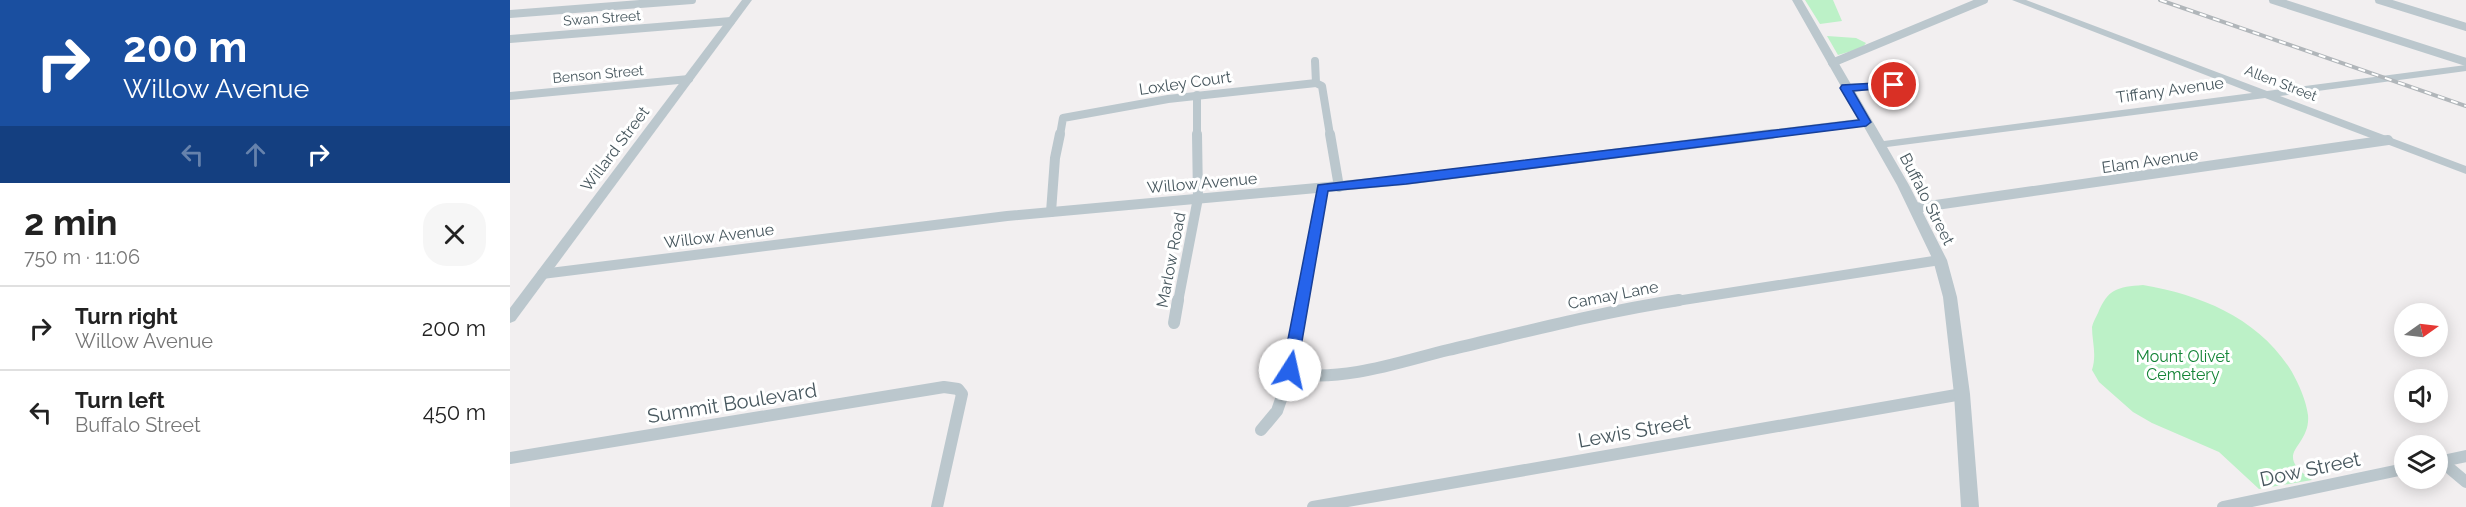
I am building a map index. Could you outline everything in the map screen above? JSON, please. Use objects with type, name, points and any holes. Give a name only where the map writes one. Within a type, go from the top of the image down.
[{"type":"street","points":[[510,14],[692,0]]},
{"type":"street","name":"Willard Street","points":[[510,318],[747,0]]},
{"type":"street","name":"Buffalo Street","points":[[1797,0],[1916,208],[1940,260],[1950,297],[1962,394],[1970,507]]},
{"type":"street","points":[[1832,63],[1984,0]]},
{"type":"street","name":"Allen Street","points":[[2017,0],[2466,170]]},
{"type":"street","points":[[2273,0],[2466,62]]},
{"type":"street","points":[[2379,0],[2466,27]]},
{"type":"street","name":"Swan Street","points":[[510,39],[731,21]]},
{"type":"street","points":[[1315,61],[1316,83],[1322,86],[1339,187]]},
{"type":"street","name":"Tiffany Avenue","points":[[1880,145],[2466,68]]},
{"type":"street","name":"Benson Street","points":[[510,96],[689,79]]},
{"type":"street","name":"Loxley Court","points":[[1051,212],[1061,121],[1071,116],[1197,95],[1316,83]]},
{"type":"street","points":[[1846,88],[1896,85],[1906,94]]},
{"type":"street","name":"Marlow Road","points":[[1173,323],[1198,198],[1197,95]]},
{"type":"street","name":"Willow Avenue","points":[[542,274],[1051,212],[1339,187],[1866,122]]},
{"type":"street","name":"Elam Avenue","points":[[1916,208],[2388,140]]},
{"type":"street","points":[[1261,430],[1277,411],[1288,380],[1296,374],[1290,370],[1290,359],[1322,188]]},
{"type":"street","name":"Camay Lane","points":[[1296,374],[1330,375],[1366,370],[1616,310],[1940,260]]},
{"type":"street","name":"Summit Boulevard","points":[[510,458],[944,387],[959,390],[962,394],[937,507]]},
{"type":"street","name":"Lewis Street","points":[[1313,507],[1962,394]]},
{"type":"street","points":[[2448,460],[2466,456]]},
{"type":"street","points":[[2448,469],[2466,482]]},
{"type":"street","name":"Dow Street","points":[[2223,507],[2394,471]]},
{"type":"green space","points":[[1805,0],[1833,0],[1842,21],[1820,24]]},
{"type":"green space","points":[[1827,36],[1856,38],[1866,43],[1862,48],[1838,55]]},
{"type":"green space","name":"Mount Olivet Cemetery","points":[[2143,285],[2187,295],[2228,312],[2264,337],[2279,353],[2300,387],[2306,404],[2307,426],[2293,456],[2300,470],[2312,480],[2259,489],[2219,452],[2152,423],[2133,412],[2099,382],[2092,370],[2094,353],[2092,327],[2095,320],[2102,305],[2114,291]]},
{"type":"railway","points":[[2160,0],[2466,106]]},
{"type":"route","points":[[1290,370],[1290,359],[1299,324],[1322,188],[1406,180],[1866,122],[1846,88],[1894,85]]}]
